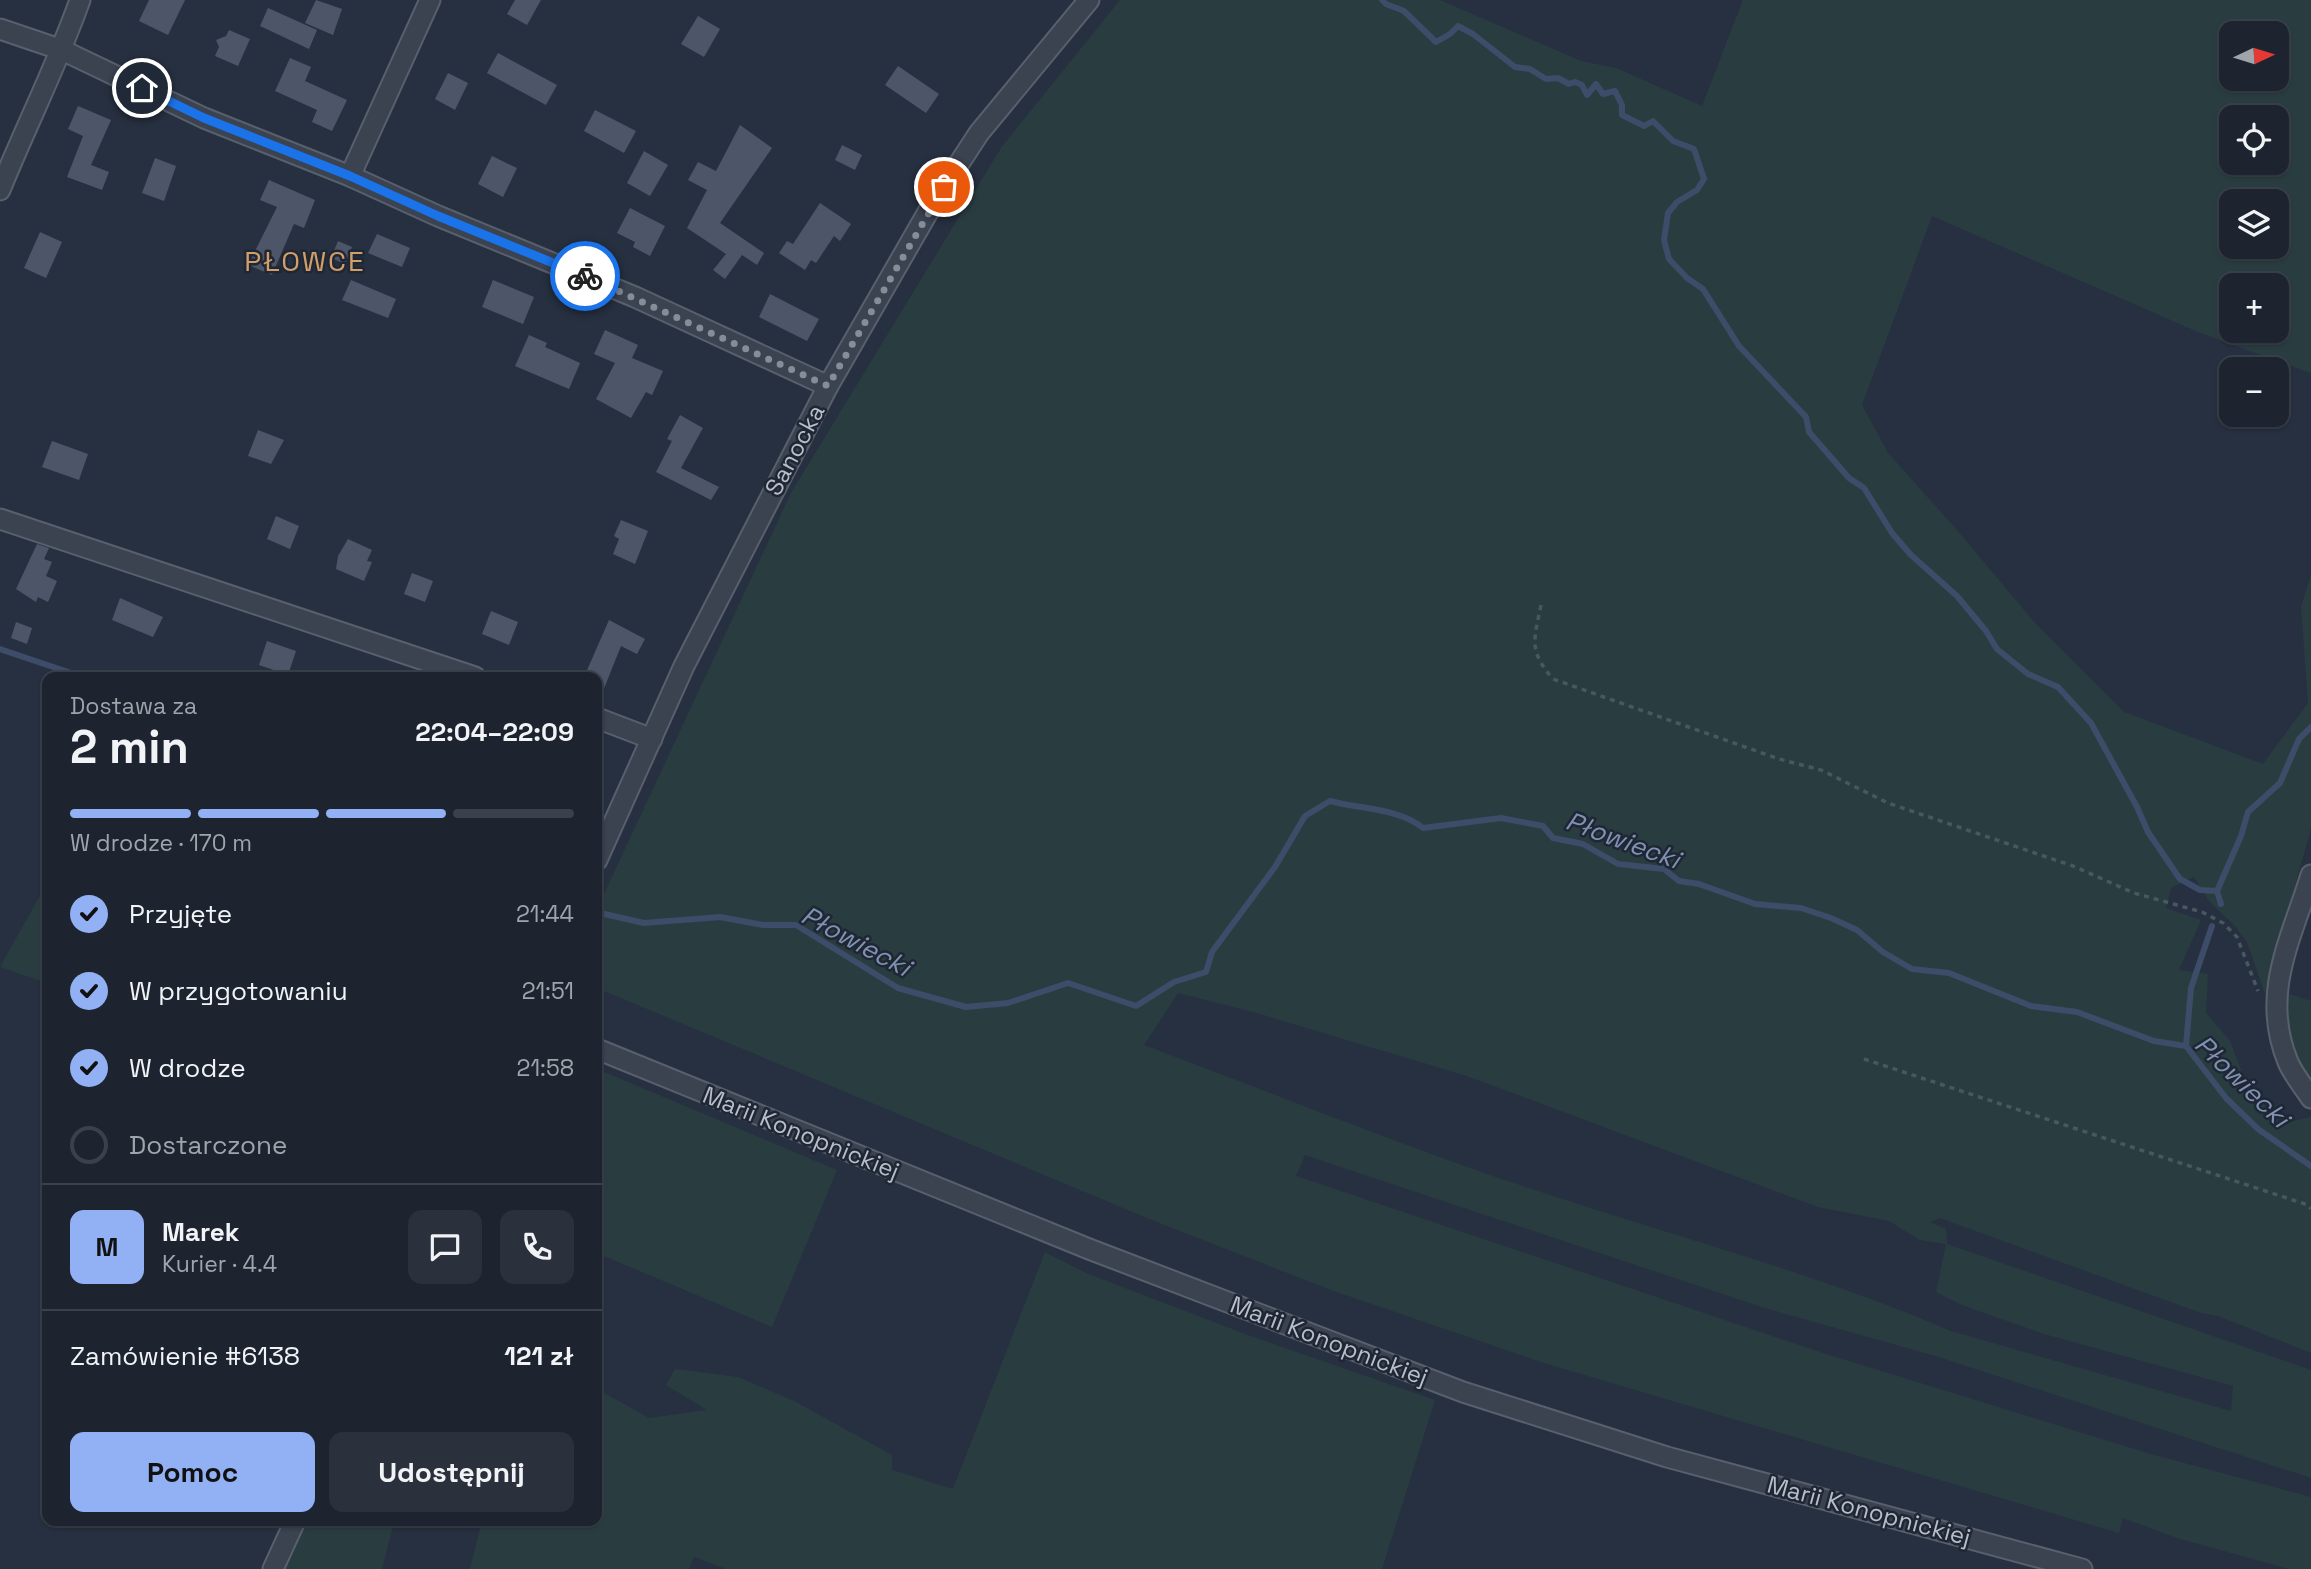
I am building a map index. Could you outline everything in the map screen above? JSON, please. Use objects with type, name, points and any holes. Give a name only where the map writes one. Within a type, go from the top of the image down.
[{"type":"street","points":[[0,190],[38,99],[62,50],[80,0]]},
{"type":"street","points":[[350,176],[430,0]]},
{"type":"street","name":"Sanocka","points":[[602,849],[684,666],[828,386],[932,205],[979,133],[1089,0]]},
{"type":"street","points":[[0,29],[62,50],[204,118],[350,176],[438,216],[635,297],[828,386]]},
{"type":"street","points":[[0,519],[460,672]]},
{"type":"street","points":[[602,720],[652,738]]},
{"type":"street","points":[[2311,875],[2284,956],[2275,1003],[2278,1030],[2289,1063],[2311,1098]]},
{"type":"street","name":"Marii Konopnickiej","points":[[602,1051],[1088,1249],[1463,1391],[1667,1457],[2082,1569]]},
{"type":"street","points":[[273,1569],[293,1526]]},
{"type":"path","points":[[1541,605],[1534,640],[1538,662],[1553,679],[1779,759],[1821,770],[1888,803],[2073,866],[2134,893],[2202,912],[2223,923],[2237,937],[2260,995]]},
{"type":"path","points":[[1864,1059],[2308,1205],[2311,1209]]},
{"type":"green space","points":[[1120,0],[1440,0],[1581,61],[1616,68],[1702,106],[1743,0],[2311,0],[2311,373],[2289,365],[2289,357],[2267,357],[2228,343],[2289,343],[2289,273],[2219,273],[2219,340],[1932,216],[1862,405],[1888,453],[2036,624],[2124,712],[2263,764],[2308,703],[2301,607],[2311,575],[2311,828],[2265,994],[2247,942],[2209,901],[2194,877],[2171,888],[2166,908],[2201,920],[2179,970],[2208,974],[2206,1013],[2230,1041],[2245,1080],[2279,1124],[2311,1117],[2311,1353],[2218,1316],[2201,1313],[1940,1218],[1930,1222],[1946,1229],[1947,1244],[2311,1370],[2311,1478],[1939,1357],[1765,1308],[1305,1155],[1296,1176],[1823,1353],[2147,1453],[2311,1497],[2311,1569],[2289,1569],[2177,1538],[2123,1518],[2119,1533],[1544,1363],[1331,1290],[1147,1218],[602,990],[602,898],[791,493],[1001,148]],"holes":[[[1178,993],[1257,1013],[1464,1075],[1818,1207],[1889,1221],[1920,1240],[1946,1244],[1936,1292],[1962,1305],[2044,1334],[2233,1386],[2231,1411],[1951,1331],[1805,1276],[1452,1161],[1144,1045]]]},
{"type":"green space","points":[[42,892],[42,981],[0,967]]},
{"type":"green space","points":[[2286,993],[2311,1001],[2311,1082],[2293,1051],[2287,1029]]},
{"type":"green space","points":[[602,1071],[837,1170],[772,1327],[602,1255]]},
{"type":"green space","points":[[1045,1252],[1086,1273],[1245,1334],[1435,1400],[1382,1569],[726,1569],[694,1557],[689,1569],[470,1569],[481,1526],[602,1526],[602,1392],[649,1418],[707,1410],[666,1385],[675,1369],[738,1377],[794,1401],[892,1455],[892,1470],[953,1489]]},
{"type":"green space","points":[[304,1526],[393,1526],[382,1569],[284,1569]]},
{"type":"building","points":[[149,0],[185,0],[168,35],[139,21]]},
{"type":"building","points":[[316,0],[342,9],[333,35],[305,23]]},
{"type":"building","points":[[515,0],[541,0],[527,25],[507,14]]},
{"type":"building","points":[[268,8],[317,30],[309,49],[260,26]]},
{"type":"building","points":[[698,16],[720,29],[704,57],[681,44]]},
{"type":"building","points":[[229,30],[250,39],[238,66],[215,56],[219,47],[216,40],[226,36]]},
{"type":"building","points":[[498,53],[557,85],[546,105],[487,73]]},
{"type":"building","points":[[290,58],[311,67],[305,81],[347,100],[332,131],[312,122],[317,110],[275,91]]},
{"type":"building","points":[[898,66],[939,94],[926,113],[885,85]]},
{"type":"building","points":[[448,73],[468,83],[455,110],[435,99]]},
{"type":"building","points":[[78,106],[111,120],[91,165],[109,172],[102,190],[67,177],[83,136],[68,129]]},
{"type":"building","points":[[595,110],[636,131],[624,153],[584,131]]},
{"type":"building","points":[[740,125],[772,148],[720,223],[764,253],[757,265],[742,255],[725,279],[713,270],[726,254],[687,228],[707,190],[688,180],[698,162],[716,171]]},
{"type":"building","points":[[842,145],[862,155],[855,170],[835,160]]},
{"type":"building","points":[[644,151],[668,165],[650,196],[627,183]]},
{"type":"building","points":[[492,156],[517,168],[503,197],[478,184]]},
{"type":"building","points":[[155,158],[176,166],[164,201],[142,193]]},
{"type":"building","points":[[269,180],[315,200],[304,228],[294,224],[272,275],[248,265],[277,207],[260,200]]},
{"type":"building","points":[[820,203],[851,224],[840,241],[834,236],[816,263],[811,260],[805,270],[779,253],[787,241],[793,244]]},
{"type":"building","points":[[630,208],[665,226],[650,256],[633,247],[635,242],[617,233]]},
{"type":"building","points":[[40,232],[62,242],[46,278],[24,268]]},
{"type":"building","points":[[377,234],[410,248],[402,267],[368,253]]},
{"type":"building","points":[[338,241],[352,247],[345,264],[331,258]]},
{"type":"building","points":[[351,280],[396,299],[388,318],[342,300]]},
{"type":"building","points":[[493,280],[534,297],[523,324],[482,307]]},
{"type":"building","points":[[770,294],[819,319],[807,341],[759,317]]},
{"type":"building","points":[[605,330],[638,345],[632,358],[663,371],[652,395],[646,392],[631,418],[596,399],[615,363],[594,354]]},
{"type":"building","points":[[529,335],[547,343],[545,347],[580,363],[569,389],[515,366]]},
{"type":"building","points":[[680,415],[703,428],[681,468],[719,487],[711,500],[656,472],[672,441],[667,439]]},
{"type":"building","points":[[258,430],[284,440],[271,464],[248,456]]},
{"type":"building","points":[[52,441],[88,454],[79,480],[42,467]]},
{"type":"building","points":[[276,516],[299,526],[290,549],[267,539]]},
{"type":"building","points":[[621,520],[648,531],[635,564],[613,554],[619,539],[614,536]]},
{"type":"building","points":[[348,539],[372,550],[367,561],[372,562],[364,581],[336,569],[338,556]]},
{"type":"building","points":[[37,544],[49,548],[44,559],[52,562],[46,576],[57,581],[48,602],[38,597],[36,602],[16,589]]},
{"type":"building","points":[[412,573],[433,581],[425,602],[404,594]]},
{"type":"building","points":[[120,598],[163,617],[153,637],[112,620]]},
{"type":"building","points":[[491,611],[518,622],[509,645],[482,634]]},
{"type":"building","points":[[609,620],[645,639],[637,654],[621,646],[602,694],[602,672],[586,672]]},
{"type":"building","points":[[16,622],[32,628],[27,644],[11,638]]},
{"type":"building","points":[[267,641],[296,651],[289,672],[279,672],[259,665]]},
{"type":"waterway","points":[[1382,0],[1404,11],[1436,42],[1458,26],[1473,34],[1515,67],[1530,69],[1546,79],[1558,78],[1569,84],[1575,82],[1582,85],[1587,95],[1596,84],[1603,94],[1615,91],[1622,105],[1622,115],[1644,126],[1653,121],[1673,141],[1694,149],[1704,179],[1697,190],[1677,202],[1668,213],[1664,240],[1669,259],[1687,278],[1703,289],[1739,346],[1806,417],[1809,432],[1849,478],[1864,488],[1892,533],[1911,555],[1957,596],[1997,649],[2028,674],[2058,687],[2091,723],[2148,832],[2180,879],[2200,890],[2217,891],[2221,904]]},
{"type":"waterway","name":"Płowiecki","points":[[0,649],[68,672]]},
{"type":"waterway","points":[[2217,891],[2241,836],[2248,812],[2280,783],[2299,739],[2311,727]]},
{"type":"waterway","name":"Płowiecki","points":[[602,913],[644,923],[720,917],[763,925],[796,925],[898,988],[966,1007],[1008,1003],[1068,983],[1136,1006],[1174,982],[1206,972],[1212,952],[1275,867],[1305,816],[1330,801],[1402,816],[1423,828],[1501,818],[1543,826],[1553,838],[1583,844],[1618,864],[1664,869],[1679,881],[1699,884],[1755,904],[1801,908],[1831,918],[1857,930],[1883,952],[1912,969],[1949,973],[2031,1006],[2077,1012],[2154,1041],[2186,1046],[2226,1098],[2258,1129],[2311,1166]]},
{"type":"waterway","points":[[2186,1046],[2191,988],[2212,926]]},
{"type":"way so far","points":[[585,276],[828,386],[944,187]]},
{"type":"district","name":"PŁOWCE","points":[[305,261]]},
{"type":"route","points":[[142,88],[204,118],[350,176],[438,216],[585,276]]}]
